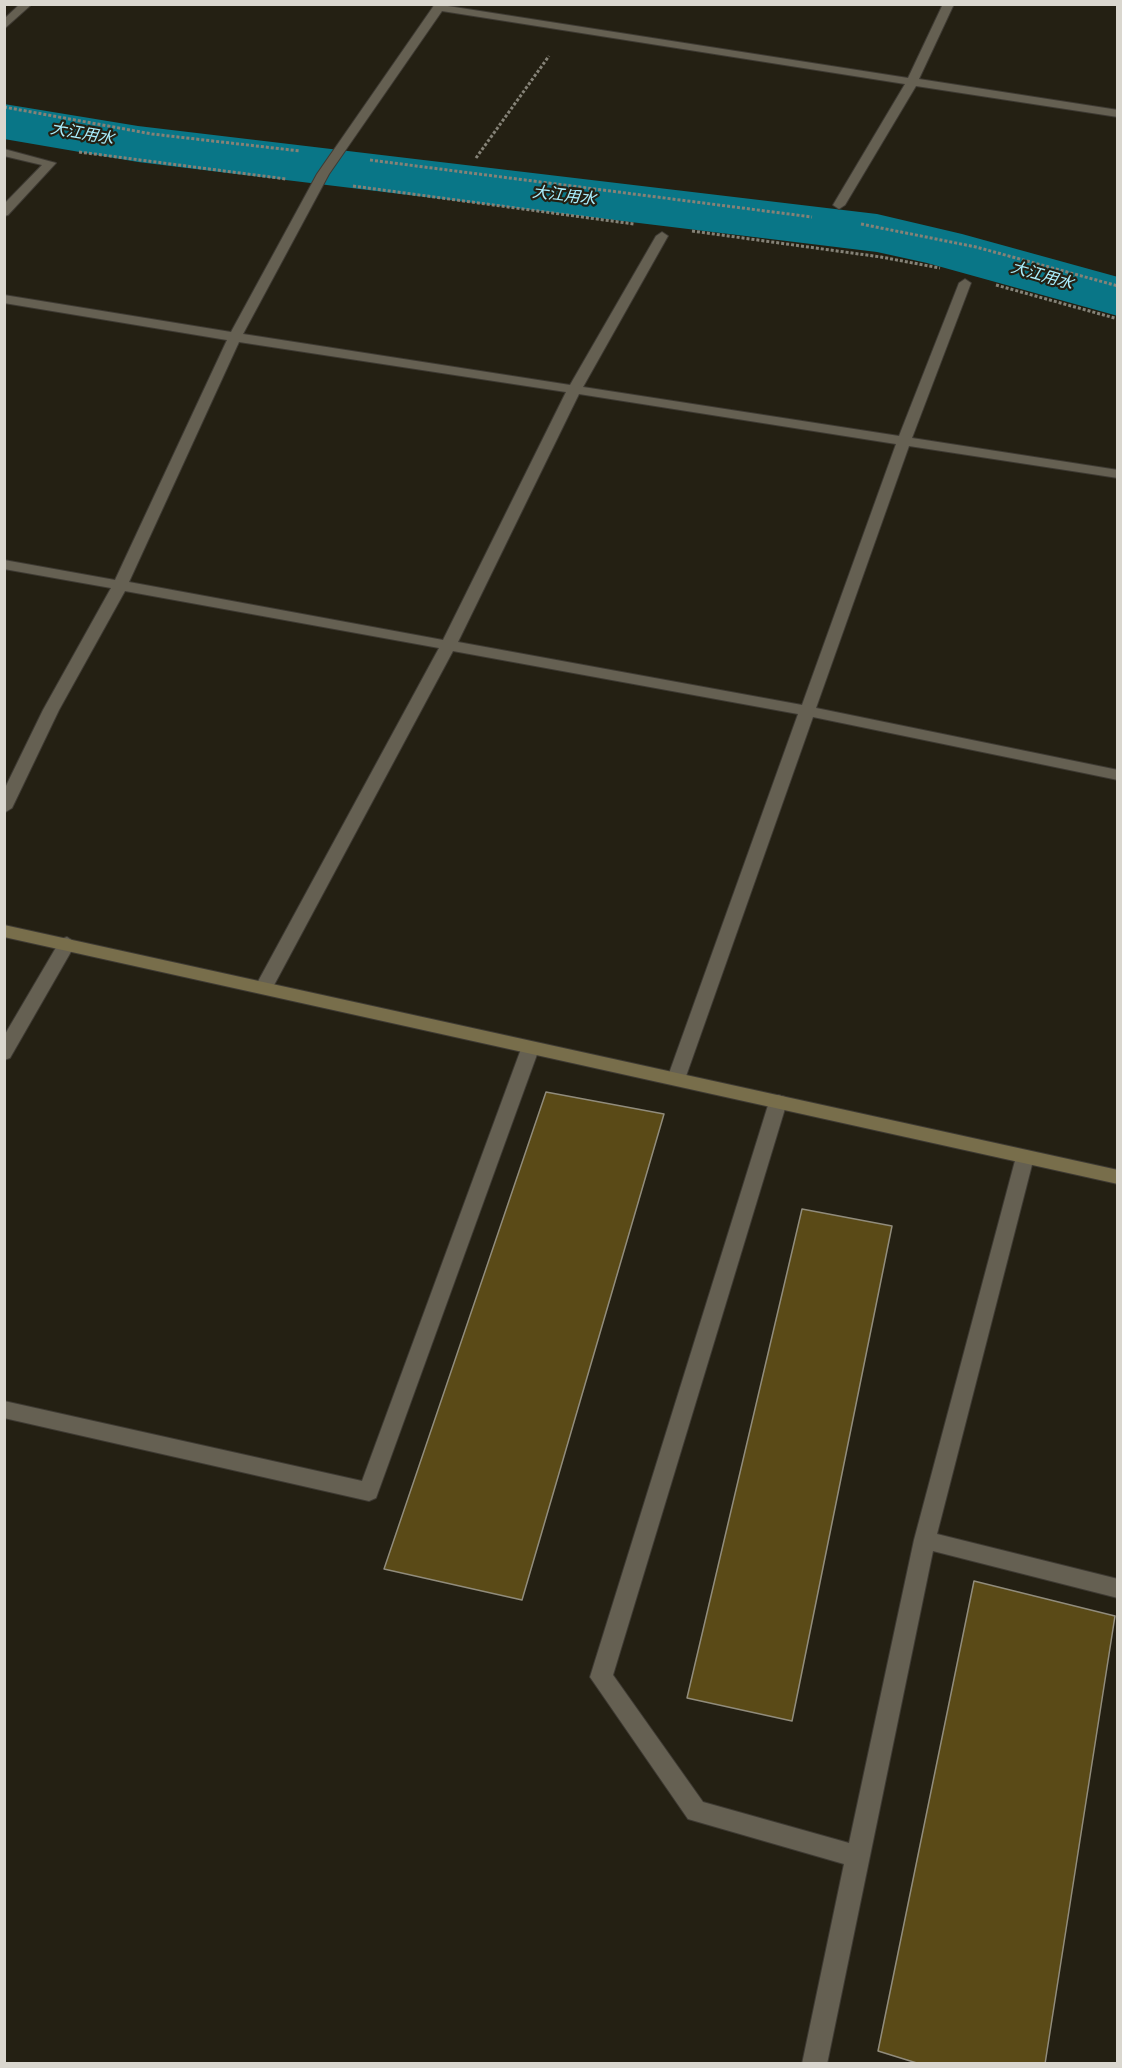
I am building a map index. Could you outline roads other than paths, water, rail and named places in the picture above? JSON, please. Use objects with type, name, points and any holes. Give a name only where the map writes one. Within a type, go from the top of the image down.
[{"type":"street","points":[[4,26],[27,4]]},
{"type":"street","points":[[839,205],[912,82],[949,4]]},
{"type":"street","points":[[4,808],[51,710],[121,584],[235,337],[321,177],[440,6],[568,29],[1118,114]]},
{"type":"street","points":[[4,152],[50,163],[4,212]]},
{"type":"street","points":[[264,987],[449,644],[574,390],[662,236]]},
{"type":"street","points":[[676,1079],[904,440],[965,283]]},
{"type":"street","points":[[4,299],[574,390],[1117,472]]},
{"type":"street","points":[[4,564],[807,711],[1118,775]]},
{"type":"street","points":[[4,931],[67,943],[530,1049],[1118,1177]]},
{"type":"street","points":[[4,1053],[67,943]]},
{"type":"street","points":[[4,1409],[369,1492],[530,1049]]},
{"type":"street","points":[[778,1102],[601,1677],[696,1811],[858,1857]]},
{"type":"street","points":[[814,2064],[925,1540],[1025,1157]]},
{"type":"street","points":[[925,1540],[1118,1589]]},
{"type":"waterway","name":"大江用水","points":[[4,121],[138,144],[877,233],[940,247],[1118,297]]}]
